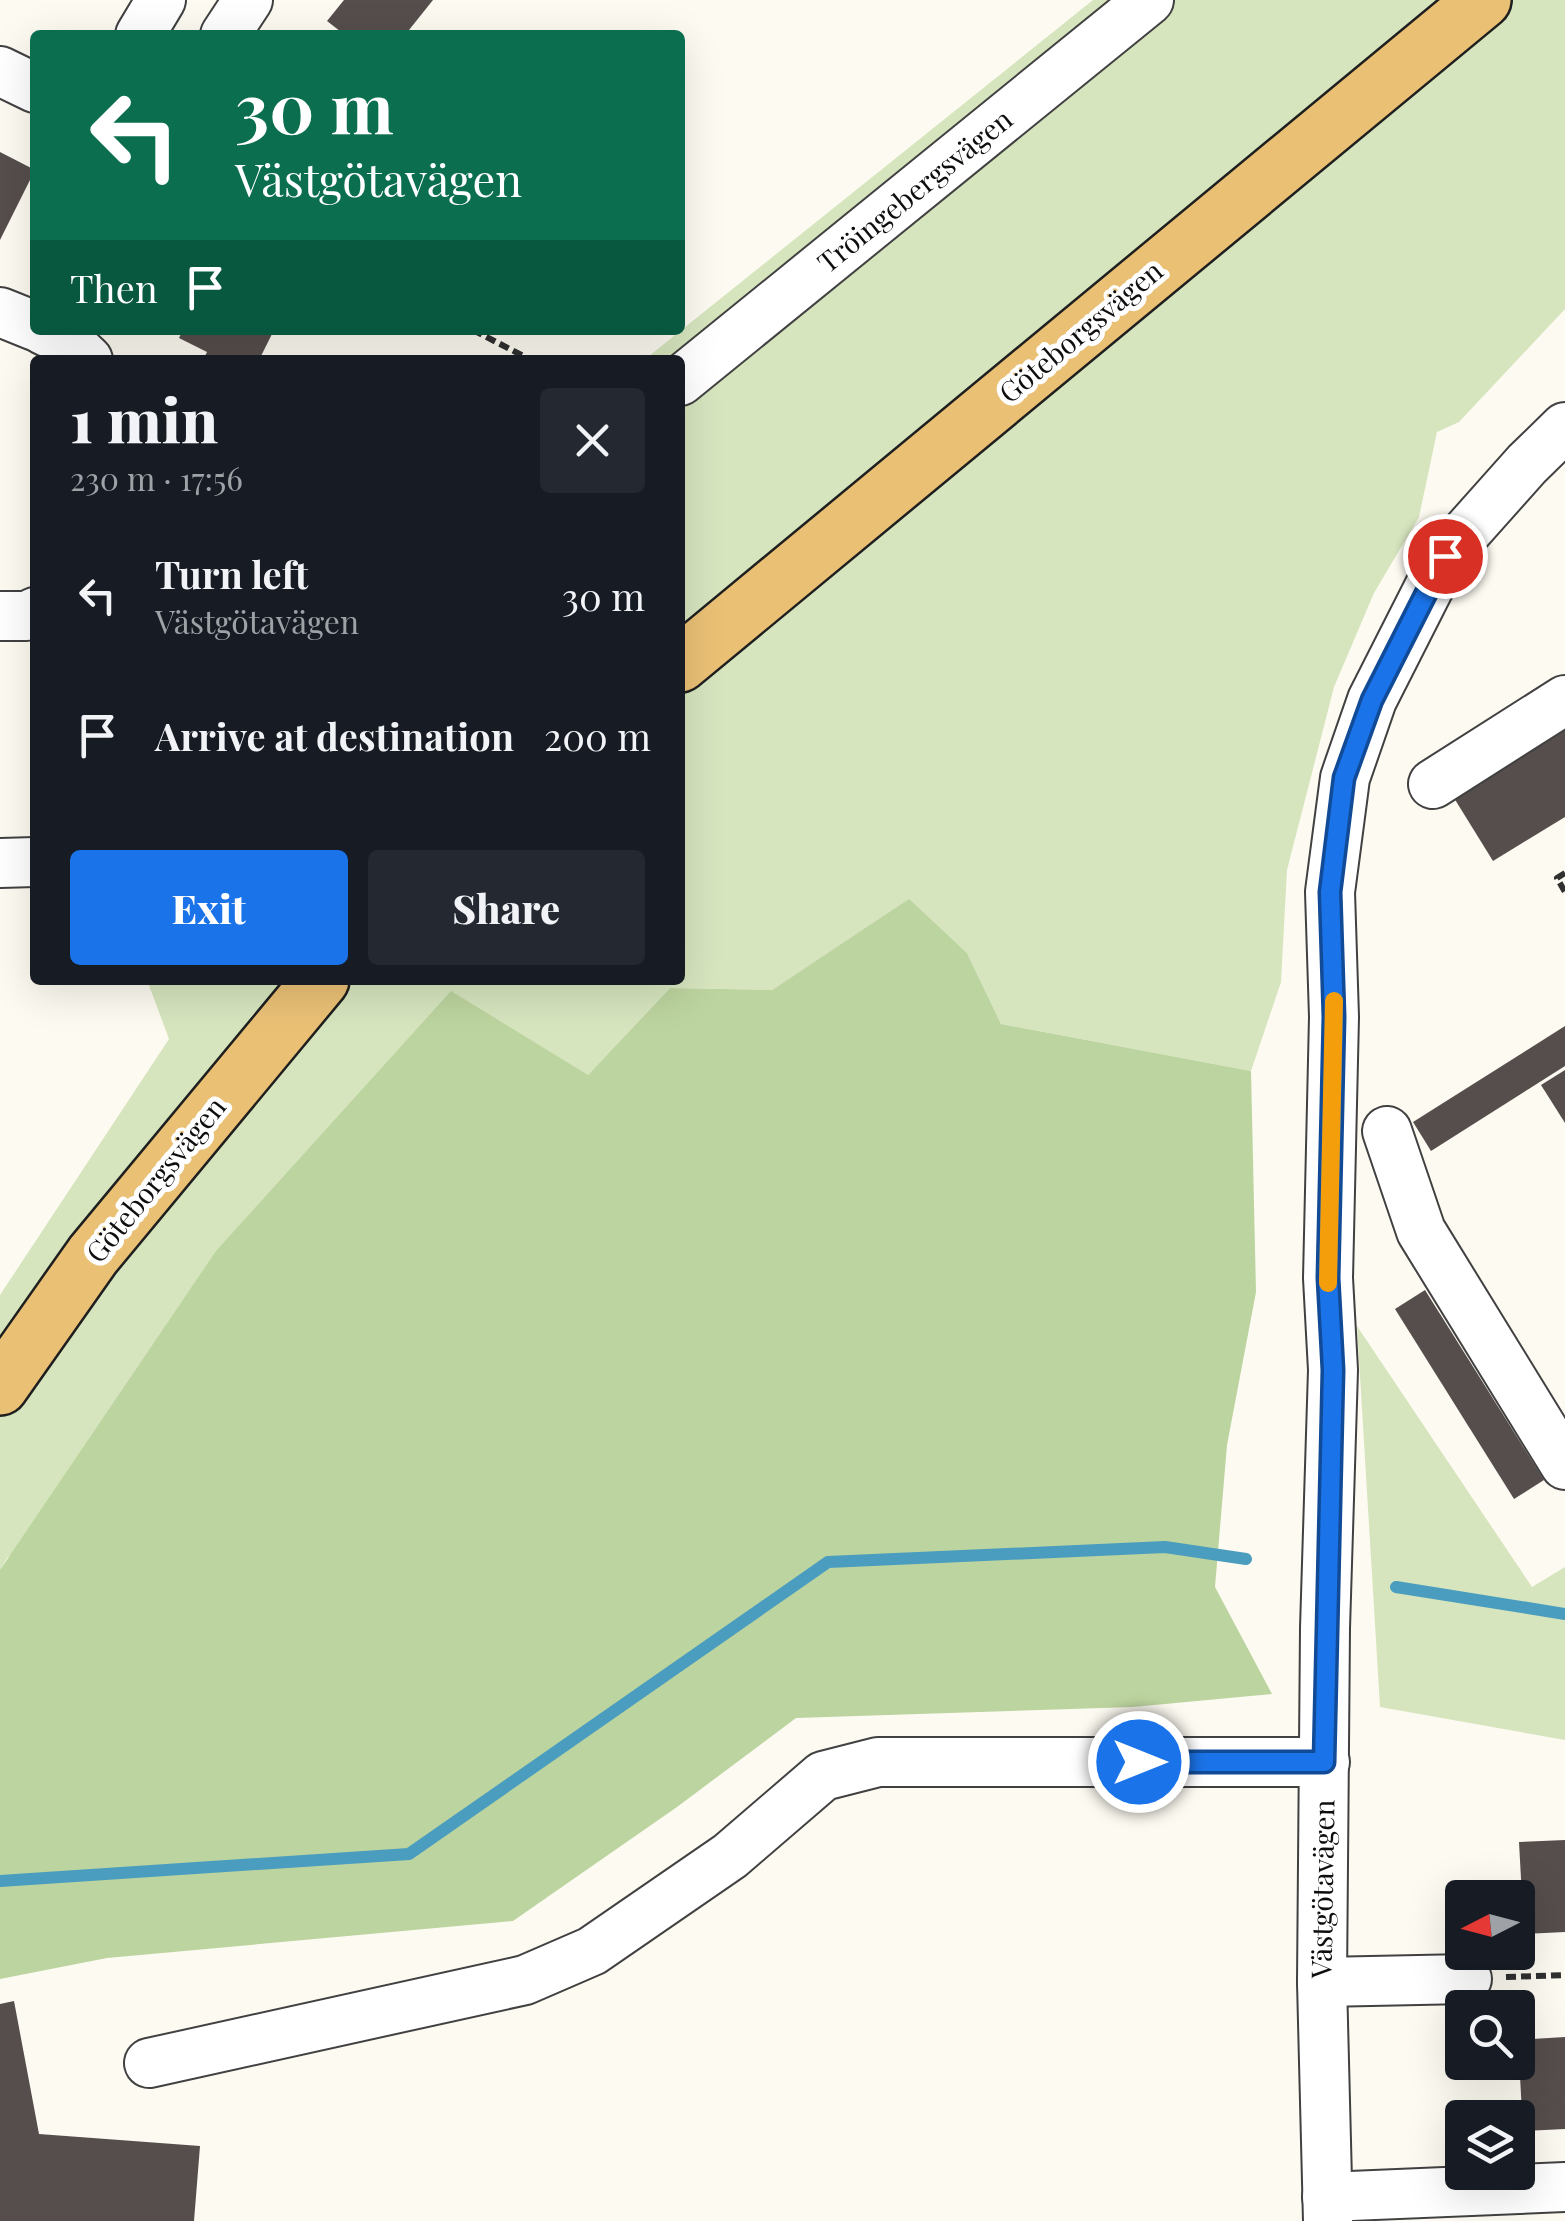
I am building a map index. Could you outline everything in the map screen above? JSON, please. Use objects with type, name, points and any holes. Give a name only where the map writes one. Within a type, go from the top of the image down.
[{"type":"main road","name":"Göteborgsvägen","points":[[685,660],[1483,0]]},
{"type":"main road","name":"Göteborgsvägen","points":[[5,1367],[92,1255],[317,985]]},
{"type":"street","points":[[143,30],[162,0]]},
{"type":"street","points":[[228,30],[248,0]]},
{"type":"street","name":"Tröingebergsvägen","points":[[685,378],[1150,0]]},
{"type":"street","points":[[0,71],[30,86]]},
{"type":"street","points":[[0,312],[30,324]]},
{"type":"street","points":[[53,335],[83,355]]},
{"type":"street","name":"Västgötavägen","points":[[1327,2209],[1322,1982],[1333,1370],[1328,1278],[1334,1017],[1330,892],[1344,778],[1372,700],[1445,556],[1526,464],[1565,427]]},
{"type":"street","points":[[0,616],[30,614]]},
{"type":"street","points":[[1432,784],[1565,700]]},
{"type":"street","points":[[0,863],[30,862]]},
{"type":"street","points":[[1386,1130],[1421,1231],[1565,1465]]},
{"type":"street","points":[[150,2064],[525,1980],[592,1951],[730,1856],[824,1776],[878,1762],[1324,1762]]},
{"type":"street","points":[[1322,1982],[1467,1979]]},
{"type":"street","points":[[1327,2209],[1565,2188]]},
{"type":"path","points":[[483,335],[521,355]]},
{"type":"path","points":[[1565,873],[1556,878],[1565,892]]},
{"type":"path","points":[[1467,1979],[1565,1974]]},
{"type":"green space","points":[[1093,0],[1565,0],[1565,309],[1459,422],[1437,432],[1419,517],[1374,593],[1334,687],[1287,870],[1281,982],[1251,1071],[1001,1024],[967,953],[909,900],[772,990],[670,988],[588,1075],[7,1558],[0,1570],[0,1295],[169,1039],[149,985],[685,985],[685,355],[650,355],[675,335],[685,335],[685,327]]},
{"type":"green space","points":[[909,899],[967,953],[1001,1024],[1251,1071],[1256,1292],[1227,1445],[1215,1587],[1272,1694],[1133,1707],[796,1718],[513,1921],[107,1958],[0,1979],[0,1570],[216,1251],[451,991],[588,1075],[670,988],[772,990]]},
{"type":"green space","points":[[1357,1326],[1532,1587],[1565,1567],[1565,1740],[1380,1707]]},
{"type":"building","points":[[344,0],[433,0],[409,30],[339,30],[327,21]]},
{"type":"building","points":[[0,152],[30,167],[30,180],[0,240]]},
{"type":"building","points":[[272,335],[262,355],[206,355],[207,352],[179,338]]},
{"type":"building","points":[[1565,729],[1565,817],[1493,861],[1454,798]]},
{"type":"building","points":[[1565,1026],[1565,1066],[1431,1151],[1413,1122]]},
{"type":"building","points":[[1565,1070],[1565,1123],[1541,1085]]},
{"type":"building","points":[[1425,1290],[1544,1480],[1514,1499],[1395,1309]]},
{"type":"building","points":[[1565,1840],[1565,1932],[1535,1933],[1535,1880],[1521,1880],[1519,1842]]},
{"type":"building","points":[[14,2001],[39,2134],[200,2146],[194,2221],[0,2221],[0,2004]]},
{"type":"building","points":[[1565,2037],[1565,2129],[1535,2130],[1535,2100],[1521,2100],[1520,2080],[1535,2080],[1535,2039]]},
{"type":"waterway","points":[[0,1881],[409,1854],[828,1562],[1165,1547],[1246,1559]]},
{"type":"waterway","points":[[1396,1587],[1565,1614]]},
{"type":"slow traffic","points":[[1328,1283],[1334,1001]]},
{"type":"route","points":[[1139,1762],[1324,1762],[1333,1370],[1328,1278],[1334,1017],[1330,892],[1344,778],[1372,700],[1445,556]]}]
